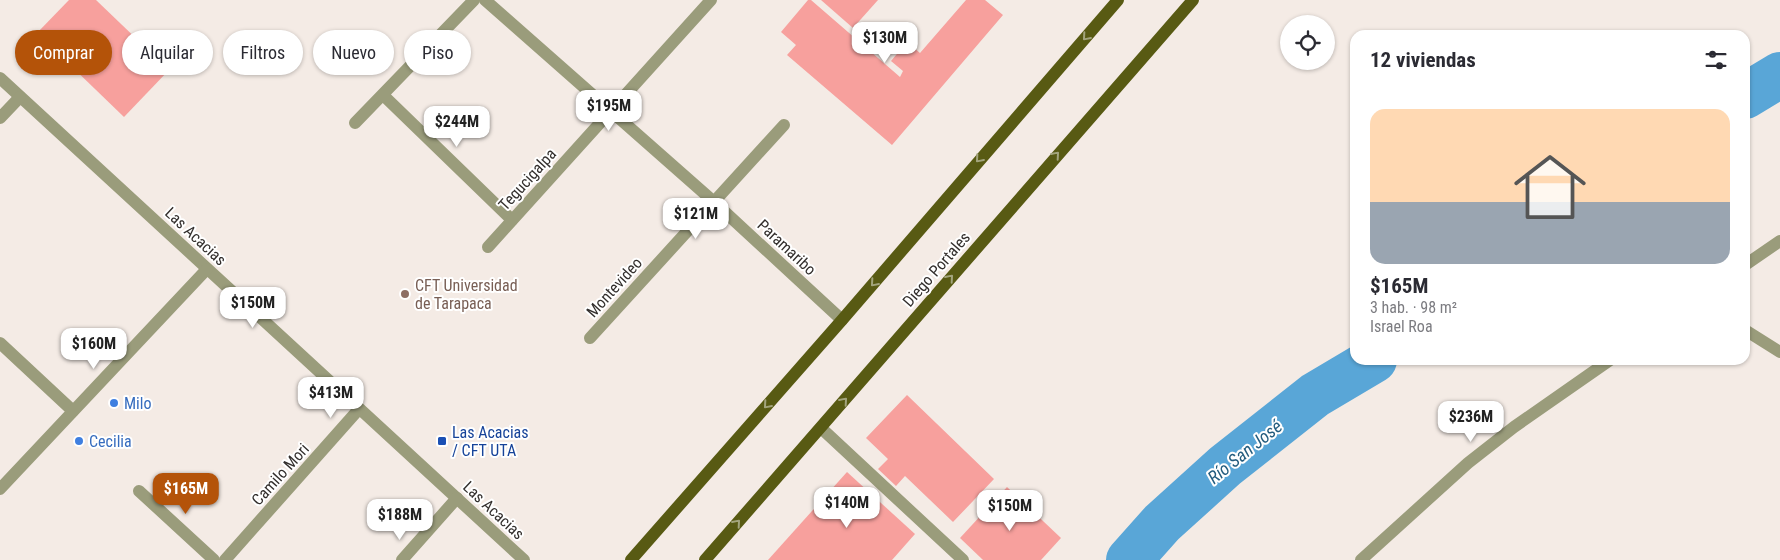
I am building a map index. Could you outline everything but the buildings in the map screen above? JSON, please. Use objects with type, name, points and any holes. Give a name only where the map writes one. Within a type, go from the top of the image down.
[{"type":"main road","points":[[630,560],[842,320],[1118,0]]},
{"type":"main road","name":"Diego Portales","points":[[705,560],[1193,0]]},
{"type":"street","points":[[355,123],[474,0]]},
{"type":"street","name":"Paramaribo","points":[[485,0],[713,201],[842,320]]},
{"type":"street","name":"Tegucigalpa","points":[[488,247],[610,110],[712,0]]},
{"type":"street","name":"Las Acacias","points":[[0,78],[524,560]]},
{"type":"street","points":[[383,95],[512,220]]},
{"type":"street","points":[[0,118],[20,97]]},
{"type":"street","name":"Montevideo","points":[[590,338],[784,125]]},
{"type":"street","points":[[1750,262],[1780,241]]},
{"type":"street","points":[[0,489],[207,269]]},
{"type":"street","points":[[1750,333],[1780,352]]},
{"type":"street","points":[[0,343],[74,411]]},
{"type":"street","points":[[1360,560],[1468,463],[1514,427],[1603,365]]},
{"type":"street","name":"Camilo Mori","points":[[225,560],[359,409]]},
{"type":"street","points":[[820,428],[963,560]]},
{"type":"street","points":[[138,491],[214,560]]},
{"type":"street","points":[[402,560],[457,498]]},
{"type":"waterway","name":"Río San José","points":[[1750,93],[1780,75]]},
{"type":"waterway","name":"Río San José","points":[[1129,560],[1162,523],[1225,466],[1315,395],[1366,365]]},
{"type":"place","name":"CFT Universidad de Tarapaca","points":[[405,294]]},
{"type":"place","name":"Milo","points":[[114,403]]},
{"type":"place","name":"Cecilia","points":[[79,441]]},
{"type":"place","name":"Las Acacias / CFT UTA","points":[[442,441]]}]
